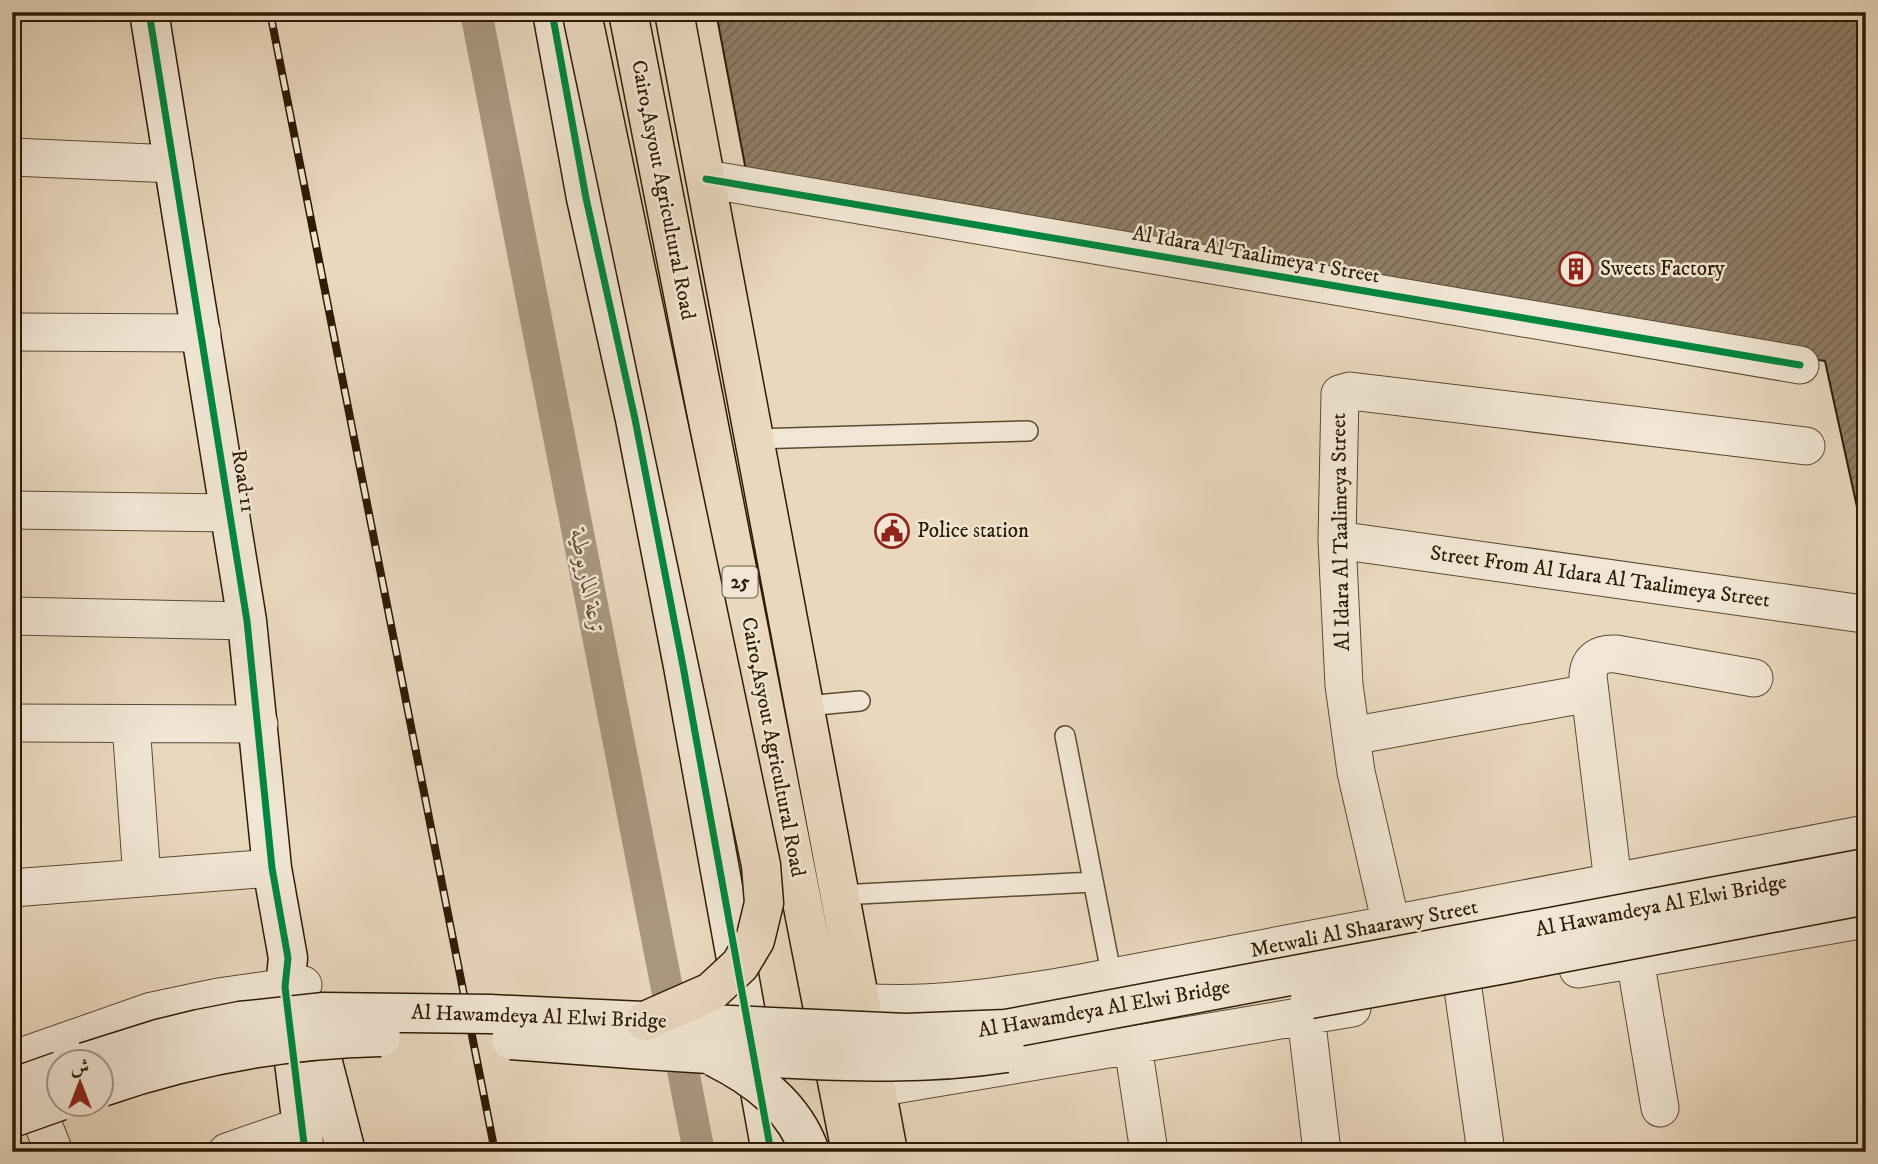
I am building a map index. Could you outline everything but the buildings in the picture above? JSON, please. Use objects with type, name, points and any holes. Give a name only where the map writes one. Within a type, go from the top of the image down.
[{"type":"highway","name":"Cairo,Asyout Agricultural Road","points":[[628,12],[851,1152]]},
{"type":"highway","name":"Cairo,Asyout Agricultural Road","points":[[674,12],[888,1152]]},
{"type":"highway","points":[[572,13],[761,864],[764,903],[755,940],[740,965],[711,992],[645,1021]]},
{"type":"main road","name":"Road 11","points":[[149,12],[231,513],[259,724],[272,868],[292,977]]},
{"type":"main road","points":[[572,13],[586,198],[635,419],[683,666],[771,1152]]},
{"type":"main road","name":"Al Hawamdeya Al Elwi Bridge","points":[[116,1052],[199,1029],[282,1015],[380,1012],[490,1014],[906,1033],[1006,1029],[1866,868]]},
{"type":"main road","name":"Al Hawamdeya Al Elwi Bridge","points":[[116,1083],[162,1068],[240,1051],[360,1037],[508,1040],[709,1055],[892,1063],[976,1058],[1499,965],[1866,895]]},
{"type":"main road","points":[[292,977],[304,1139]]},
{"type":"main road","points":[[292,977],[346,1152]]},
{"type":"main road","points":[[709,1055],[742,1071],[768,1090],[790,1115],[810,1152]]},
{"type":"main road","points":[[14,1069],[46,1070]]},
{"type":"main road","points":[[12,1118],[46,1106]]},
{"type":"street","points":[[12,157],[174,164]]},
{"type":"street","name":"Al Idara Al Taalimeya 1 Street","points":[[706,179],[1800,365]]},
{"type":"street","points":[[12,332],[201,333]]},
{"type":"street","name":"Al Idara Al Taalimeya Street","points":[[1391,924],[1356,772],[1343,685],[1337,540],[1339,400],[1343,392],[1806,446]]},
{"type":"street","points":[[12,510],[231,513]]},
{"type":"street","name":"Street From Al Idara Al Taalimeya Street","points":[[1337,540],[1863,614]]},
{"type":"street","points":[[12,616],[247,621]]},
{"type":"street","points":[[1613,882],[1588,676],[1591,663],[1596,658],[1609,654],[1754,678]]},
{"type":"street","points":[[1351,736],[1590,693]]},
{"type":"street","points":[[12,723],[259,724]]},
{"type":"street","points":[[131,724],[142,878]]},
{"type":"street","name":"Metwali Al Shaarawy Street","points":[[860,1002],[908,1005],[986,999],[1112,978],[1866,834]]},
{"type":"street","points":[[12,888],[272,868]]},
{"type":"street","points":[[876,1088],[1866,919]]},
{"type":"street","points":[[1635,959],[1660,1108]]},
{"type":"street","points":[[54,1152],[14,1069],[152,1011],[292,977]]},
{"type":"street","points":[[1463,989],[1486,1152]]},
{"type":"street","points":[[1306,1016],[1322,1152]]},
{"type":"street","points":[[1133,1046],[1149,1152]]},
{"type":"street","points":[[227,1152],[304,1139]]},
{"type":"lane","points":[[755,439],[1028,431]]},
{"type":"lane","points":[[806,706],[860,701]]},
{"type":"lane","points":[[1065,736],[1112,978]]},
{"type":"lane","points":[[840,895],[1093,882]]},
{"type":"waterway","name":"ترعة الماريوطية","points":[[476,12],[699,1152]]},
{"type":"railway","points":[[270,12],[495,1152]]},
{"type":"cycle path","points":[[149,12],[247,621],[272,868],[288,958],[285,987],[305,1152]]},
{"type":"cycle path","points":[[552,12],[586,198],[635,419],[683,666],[771,1152]]},
{"type":"cycle path","points":[[706,179],[1800,365]]},
{"type":"place","name":"Sweets Factory","points":[[1576,269]]},
{"type":"place","name":"Police station","points":[[892,531]]}]
